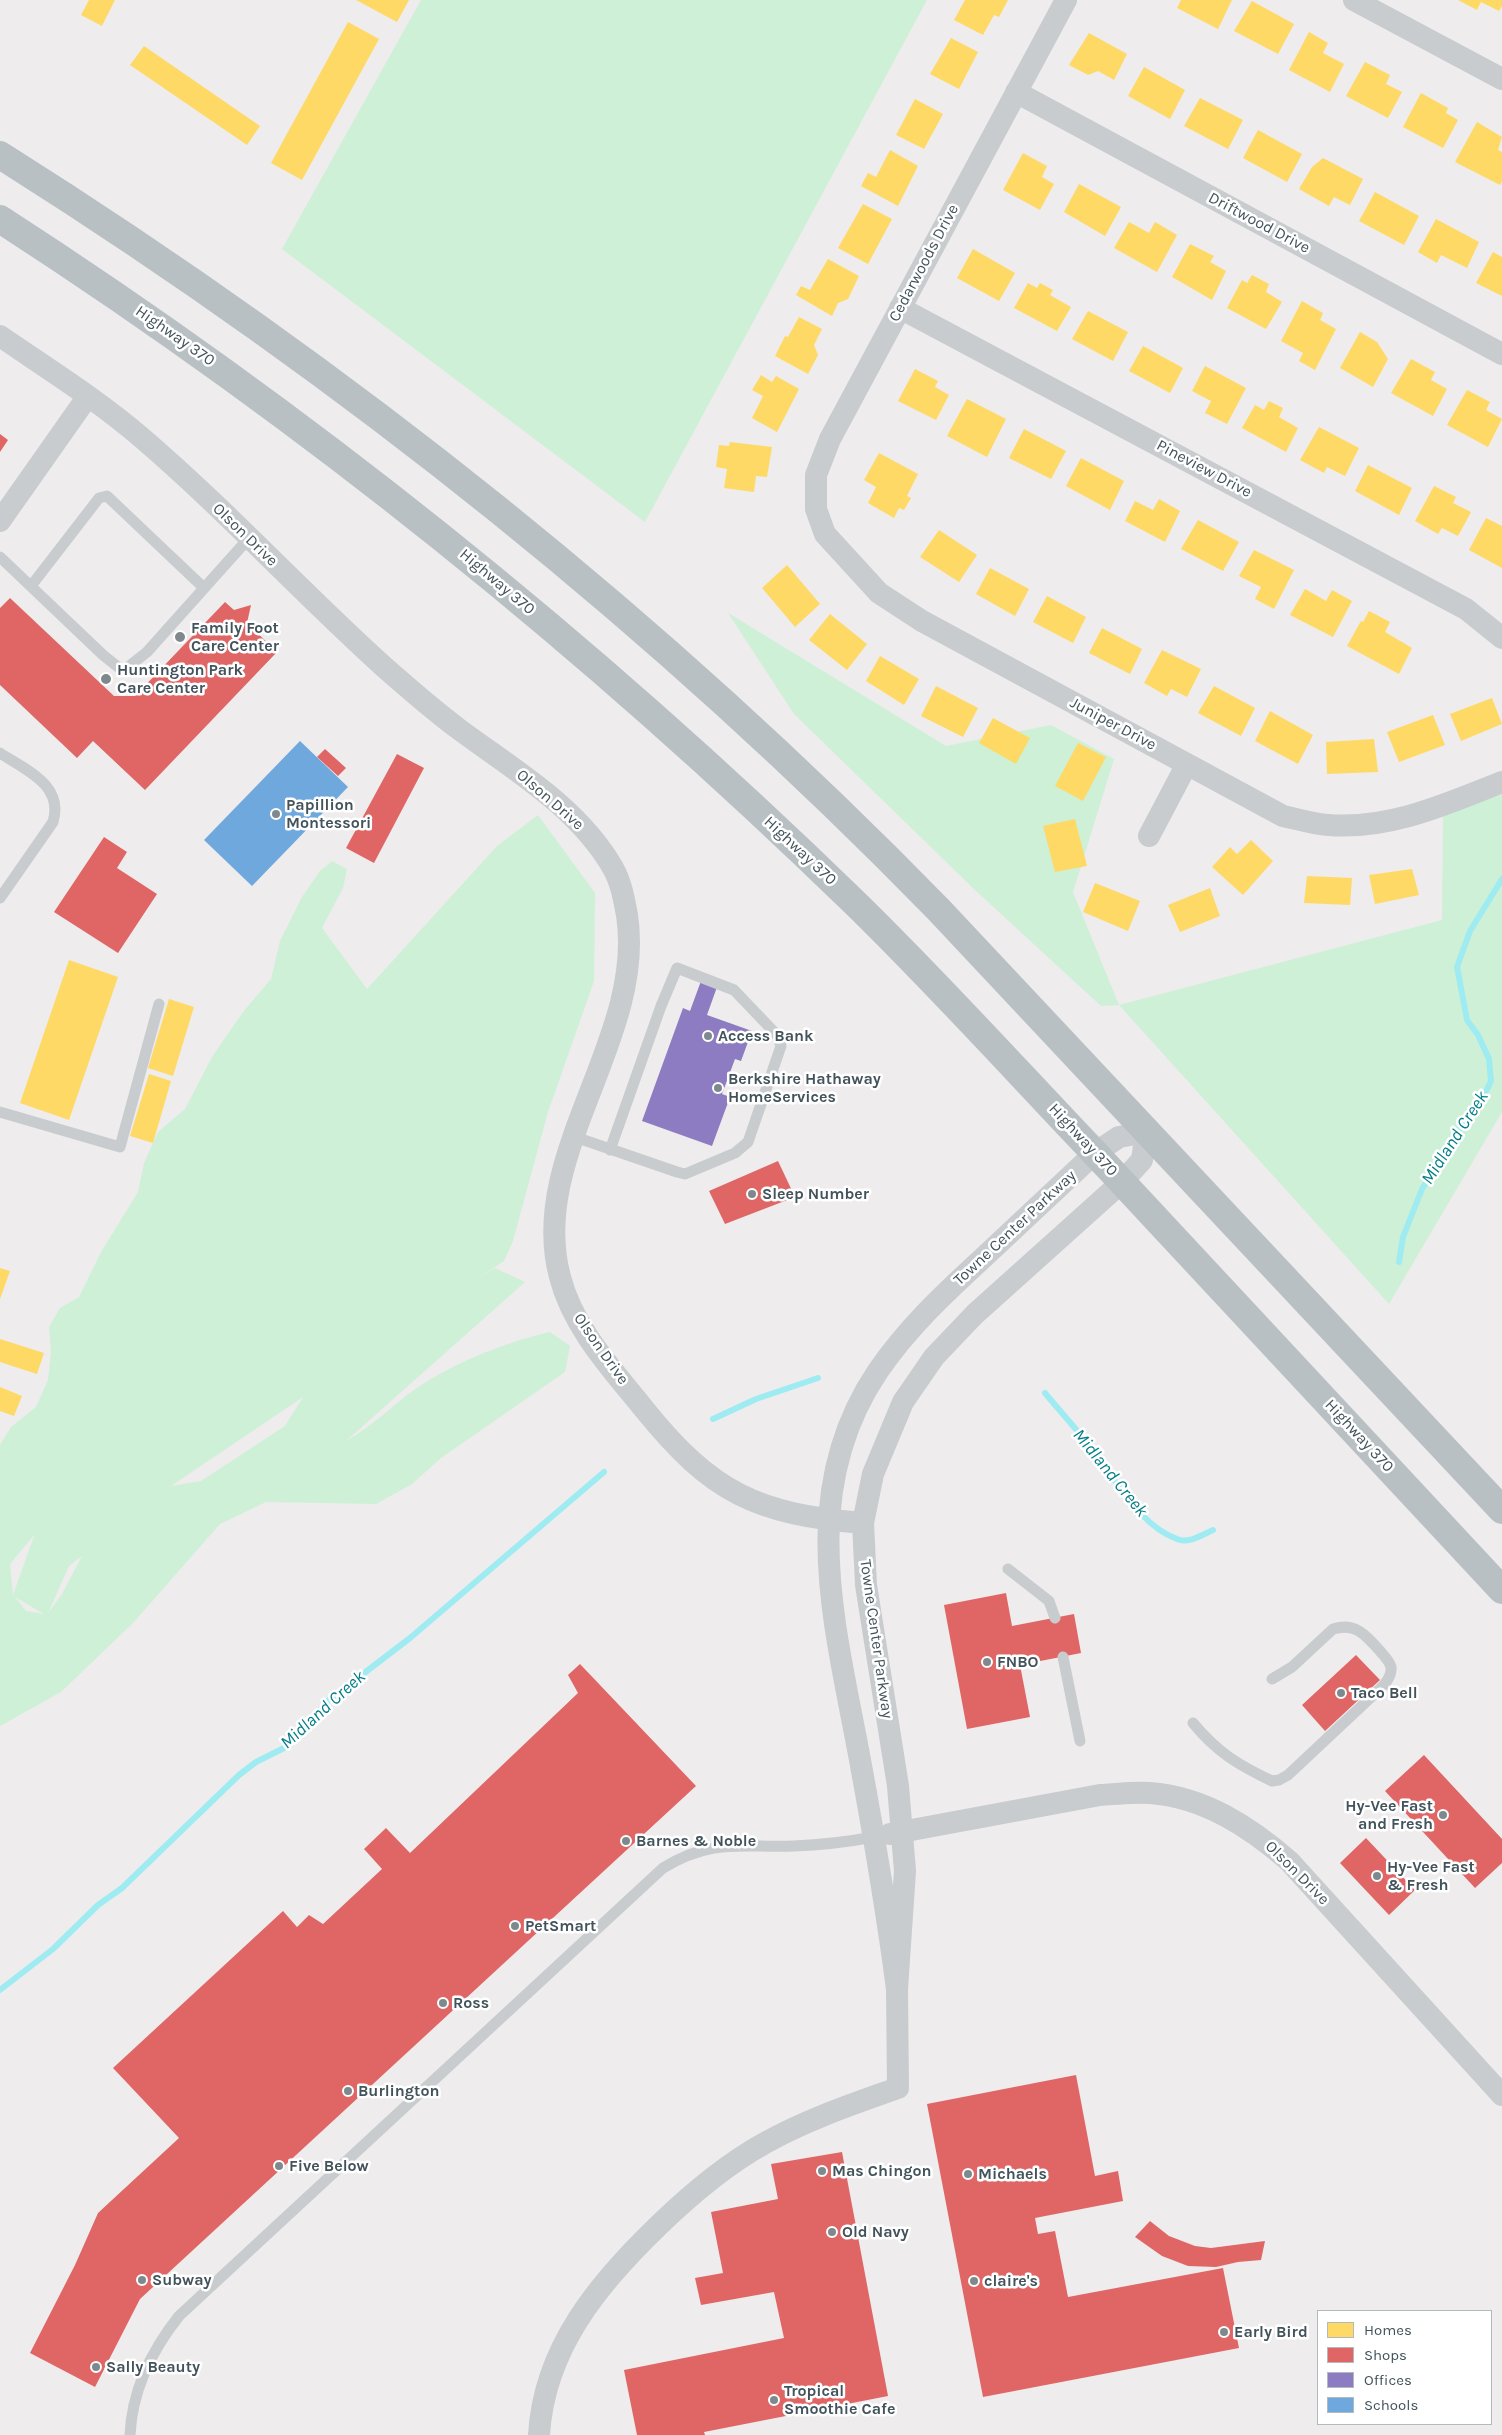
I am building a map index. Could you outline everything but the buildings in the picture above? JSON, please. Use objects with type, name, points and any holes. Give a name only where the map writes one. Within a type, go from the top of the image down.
[{"type":"highway","points":[[0,155],[92,213],[278,341],[459,479],[585,582],[676,660],[854,824],[1058,1036],[1502,1510]]},
{"type":"highway","name":"Highway 370","points":[[0,219],[98,283],[275,407],[391,496],[596,665],[678,736],[858,906],[1095,1153],[1502,1590]]},
{"type":"street","name":"Cedarwoods Drive","points":[[825,534],[816,509],[816,475],[830,439],[1066,0]]},
{"type":"street","points":[[1354,0],[1502,79]]},
{"type":"street","name":"Driftwood Drive","points":[[1016,92],[1502,354]]},
{"type":"street","name":"Pineview Drive","points":[[900,308],[1466,609],[1502,638]]},
{"type":"street","name":"Olson Drive","points":[[0,336],[88,396],[139,435],[383,666],[456,727],[567,812],[589,834],[616,873],[626,906],[630,956],[627,979],[620,1006],[575,1137],[557,1198],[555,1252],[560,1278],[579,1322],[600,1354],[668,1439],[712,1479],[762,1504],[802,1516],[863,1523]]},
{"type":"street","points":[[0,521],[88,396]]},
{"type":"street","name":"Juniper Drive","points":[[825,534],[878,593],[922,621],[1283,816],[1326,825],[1365,826],[1436,809],[1502,782]]},
{"type":"street","points":[[1149,836],[1187,764]]},
{"type":"street","name":"Towne Center Parkway","points":[[539,2435],[552,2373],[570,2330],[607,2277],[644,2240],[711,2178],[765,2143],[812,2120],[898,2088],[897,1989],[904,1915],[903,1831],[866,1585],[863,1523],[873,1474],[880,1452],[903,1402],[921,1373],[975,1314],[1122,1182],[1142,1160],[1146,1132],[1119,1138],[1095,1153],[937,1301],[878,1371],[859,1404],[838,1459],[828,1520],[832,1607],[874,1837],[897,1989]]},
{"type":"street","name":"Olson Drive","points":[[874,1837],[1100,1795],[1150,1793],[1175,1797],[1225,1814],[1268,1843],[1289,1861],[1502,2096]]},
{"type":"lane","points":[[31,586],[99,498],[107,496],[204,588]]},
{"type":"lane","points":[[0,557],[103,655],[123,671],[147,652],[249,538]]},
{"type":"lane","points":[[0,753],[44,783],[52,795],[57,808],[53,822],[0,898]]},
{"type":"lane","points":[[575,1137],[610,1150],[685,1174],[742,1149],[748,1142],[781,1046],[777,1035],[734,990],[677,968],[661,1006],[610,1150]]},
{"type":"lane","points":[[0,1112],[120,1147],[158,1004]]},
{"type":"lane","points":[[1008,1569],[1049,1601],[1055,1618]]},
{"type":"lane","points":[[1193,1723],[1210,1744],[1226,1757],[1272,1781],[1279,1780],[1288,1775],[1384,1685],[1390,1677],[1391,1668],[1388,1660],[1364,1633],[1349,1627],[1340,1626],[1333,1628],[1292,1667],[1272,1679]]},
{"type":"lane","points":[[1063,1657],[1080,1741]]},
{"type":"lane","points":[[130,2435],[131,2417],[143,2375],[160,2344],[180,2316],[663,1868],[697,1850],[714,1846],[807,1845],[842,1843],[874,1837]]},
{"type":"green space","points":[[421,0],[927,0],[645,522],[282,249]]},
{"type":"green space","points":[[728,613],[946,746],[1051,725],[1114,759],[1073,892],[1119,1005],[1101,1006],[976,891],[794,714]]},
{"type":"green space","points":[[1502,793],[1502,1112],[1389,1304],[1119,1005],[1442,920],[1443,815]]},
{"type":"green space","points":[[538,815],[595,893],[594,981],[548,1112],[513,1241],[504,1261],[477,1279],[495,1268],[525,1282],[346,1441],[416,1389],[440,1374],[486,1352],[518,1341],[550,1332],[570,1346],[565,1372],[441,1458],[412,1484],[376,1504],[266,1502],[220,1524],[133,1623],[61,1692],[0,1726],[0,1445],[11,1427],[36,1407],[48,1380],[51,1351],[49,1327],[60,1308],[79,1297],[101,1252],[138,1192],[144,1163],[158,1132],[185,1109],[212,1057],[243,1012],[271,979],[280,941],[302,897],[320,871],[332,861],[347,869],[343,888],[322,928],[367,989],[497,846]],"holes":[[[303,1397],[285,1426],[201,1481],[171,1486]],[[34,1535],[13,1595],[10,1564]],[[82,1556],[62,1594],[48,1613],[69,1566]],[[15,1597],[44,1614],[26,1611]]]},
{"type":"waterway","name":"Midland Creek","points":[[1399,1262],[1403,1237],[1422,1189],[1458,1131],[1480,1104],[1491,1081],[1489,1059],[1478,1035],[1467,1020],[1457,967],[1470,931],[1502,879]]},
{"type":"waterway","name":"Midland Creek","points":[[713,1419],[756,1399],[818,1378]]},
{"type":"waterway","name":"Midland Creek","points":[[1045,1393],[1088,1443],[1125,1495],[1153,1525],[1181,1540],[1195,1538],[1213,1530]]},
{"type":"waterway","name":"Midland Creek","points":[[0,1990],[53,1949],[98,1905],[122,1888],[239,1775],[256,1762],[286,1747],[329,1700],[410,1638],[604,1472]]},
{"type":"place","name":"Family Foot Care Center","points":[[180,637]]},
{"type":"place","name":"Huntington Park Care Center","points":[[106,679]]},
{"type":"place","name":"Papillion Montessori","points":[[276,814]]},
{"type":"place","name":"Access Bank","points":[[708,1036]]},
{"type":"place","name":"Berkshire Hathaway HomeServices","points":[[718,1088]]},
{"type":"place","name":"Sleep Number","points":[[752,1194]]},
{"type":"place","name":"FNBO","points":[[987,1662]]},
{"type":"place","name":"Taco Bell","points":[[1341,1693]]},
{"type":"place","name":"Hy-Vee Fast and Fresh","points":[[1443,1815]]},
{"type":"place","name":"Barnes & Noble","points":[[626,1841]]},
{"type":"place","name":"Hy-Vee Fast & Fresh","points":[[1377,1876]]},
{"type":"place","name":"PetSmart","points":[[515,1926]]},
{"type":"place","name":"Ross","points":[[443,2003]]},
{"type":"place","name":"Burlington","points":[[348,2091]]},
{"type":"place","name":"Five Below","points":[[279,2166]]},
{"type":"place","name":"Mas Chingon","points":[[822,2171]]},
{"type":"place","name":"Michaels","points":[[968,2174]]},
{"type":"place","name":"Old Navy","points":[[832,2232]]},
{"type":"place","name":"Subway","points":[[142,2280]]},
{"type":"place","name":"claire's","points":[[974,2281]]},
{"type":"place","name":"Early Bird","points":[[1224,2332]]},
{"type":"place","name":"Sally Beauty","points":[[96,2367]]},
{"type":"place","name":"Tropical Smoothie Cafe","points":[[774,2400]]}]
